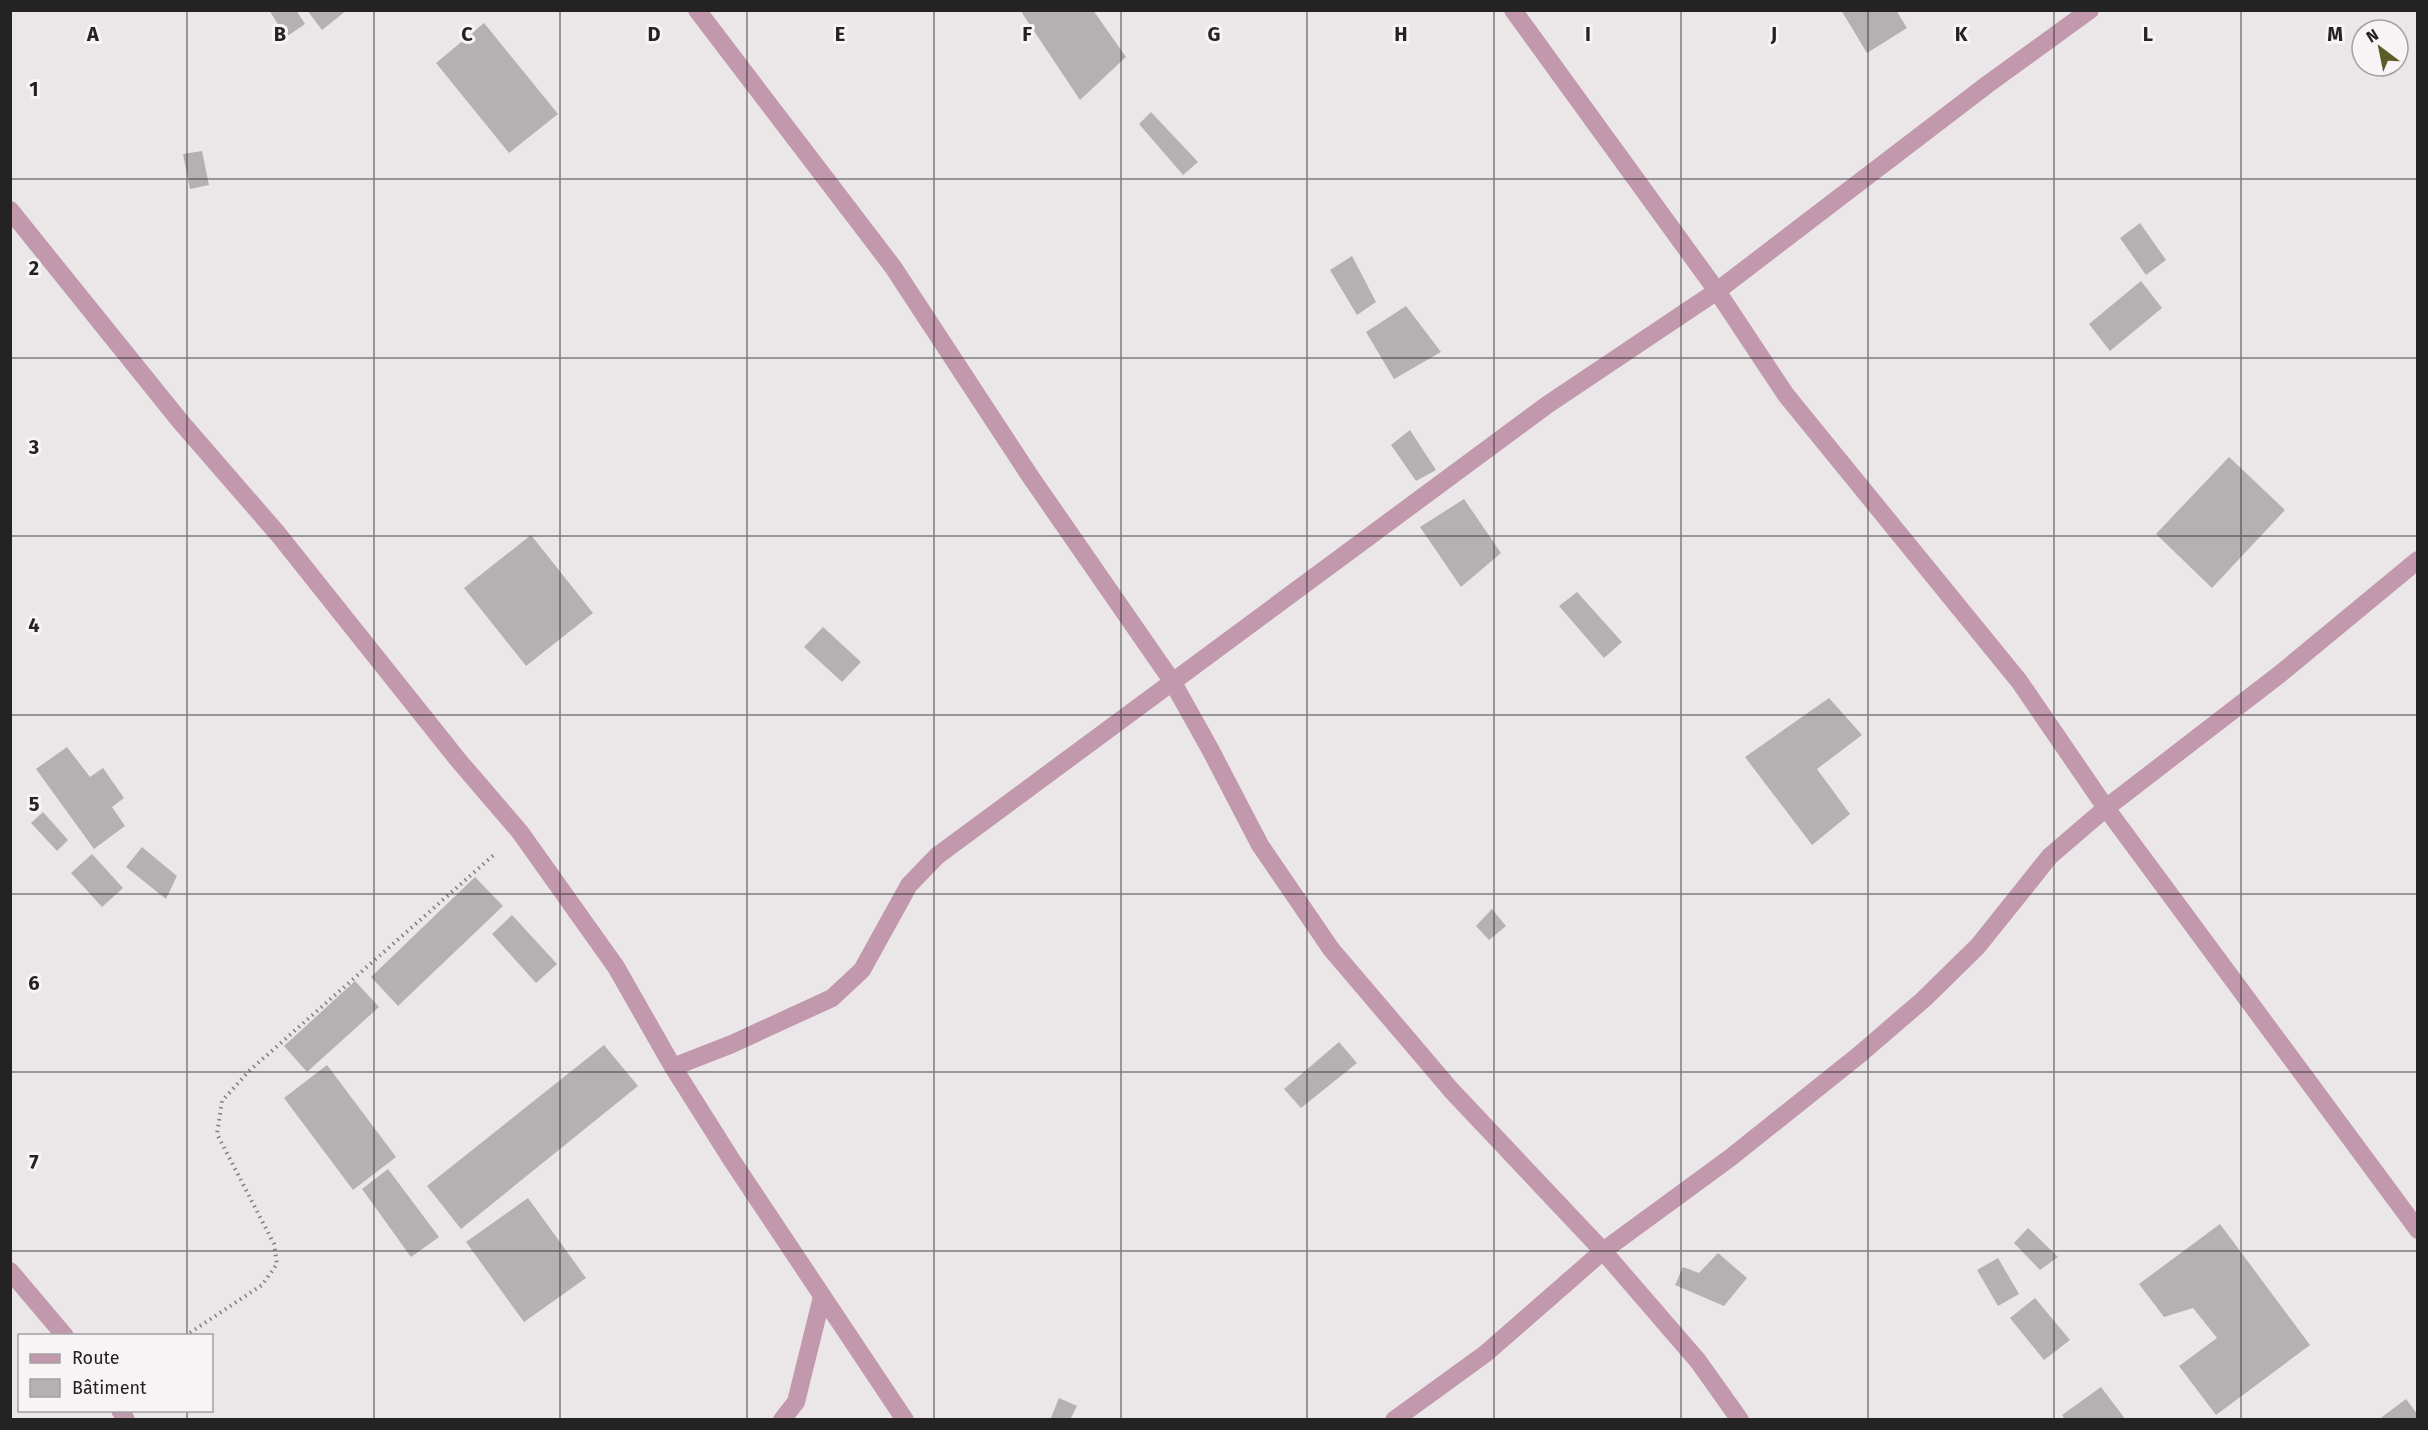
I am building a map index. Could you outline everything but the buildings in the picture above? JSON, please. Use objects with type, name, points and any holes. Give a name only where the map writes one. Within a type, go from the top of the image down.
[{"type":"street","points":[[697,10],[893,267],[1030,476],[1172,681],[1260,845],[1331,949],[1452,1091],[1603,1251],[1698,1362],[1740,1419]]},
{"type":"street","points":[[1513,10],[1717,291],[1786,395],[2019,681],[2106,808],[2418,1230]]},
{"type":"street","points":[[673,1067],[732,1044],[832,998],[862,970],[909,885],[937,856],[1547,405],[1717,291],[1988,84],[2090,10]]},
{"type":"street","points":[[10,210],[180,421],[278,534],[459,761],[520,832],[616,967],[673,1067],[731,1159],[905,1419]]},
{"type":"street","points":[[1394,1419],[1485,1354],[1603,1251],[1730,1158],[1859,1055],[1924,999],[1978,946],[2050,856],[2106,808],[2280,674],[2418,560]]},
{"type":"street","points":[[10,1270],[64,1334]]},
{"type":"street","points":[[782,1419],[796,1402],[822,1297]]},
{"type":"path","points":[[187,1334],[262,1285],[277,1264],[274,1244],[217,1134],[222,1101],[249,1071],[520,832]]}]
